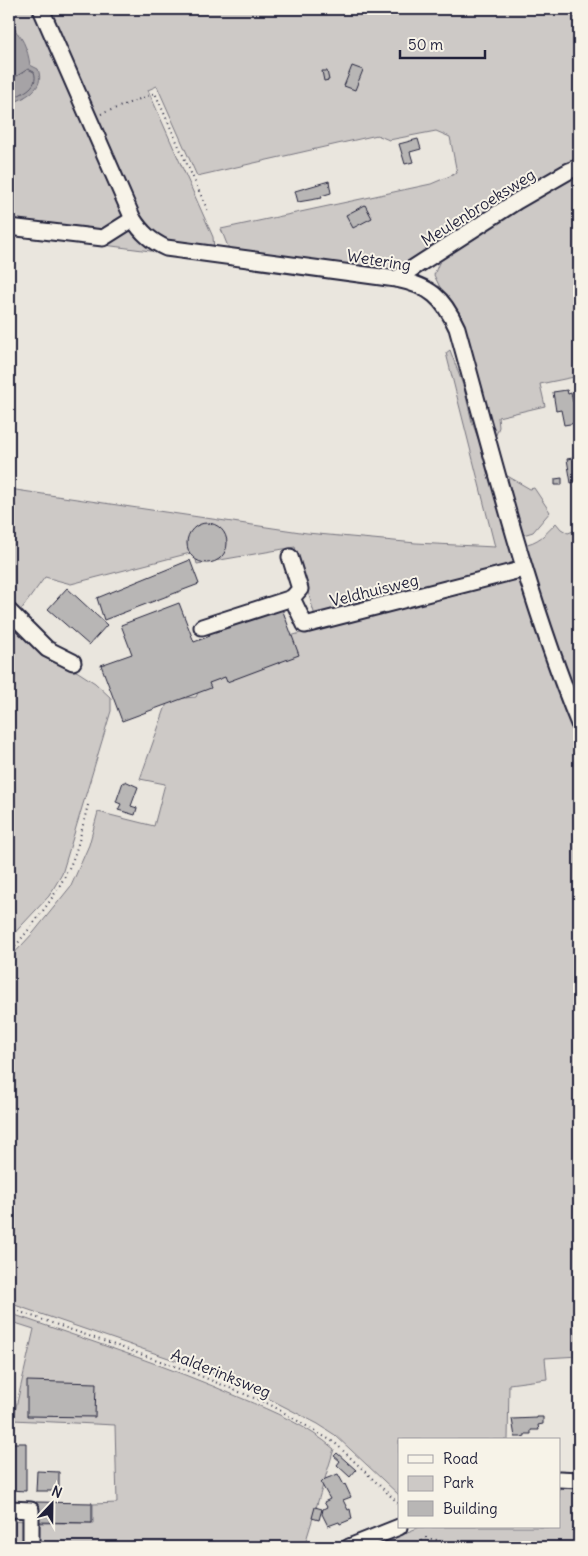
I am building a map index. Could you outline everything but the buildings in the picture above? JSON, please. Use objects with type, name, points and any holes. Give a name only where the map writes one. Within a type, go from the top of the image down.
[{"type":"street","name":"Wetering","points":[[41,9],[133,219],[143,234],[154,243],[166,248],[414,283],[438,298],[449,310],[457,328],[524,569],[579,724]]},
{"type":"street","name":"Meulenbroeksweg","points":[[396,279],[516,201],[568,170],[579,166]]},
{"type":"street","points":[[9,227],[103,238],[133,219]]},
{"type":"street","points":[[202,627],[292,598],[300,589],[290,557]]},
{"type":"street","name":"Veldhuisweg","points":[[292,598],[304,625],[524,569]]},
{"type":"street","points":[[9,611],[47,649],[73,662]]},
{"type":"street","points":[[560,1479],[579,1480]]},
{"type":"street","points":[[10,1509],[31,1510],[31,1547]]},
{"type":"street","points":[[349,1547],[398,1527]]},
{"type":"path","points":[[89,119],[154,93],[208,212]]},
{"type":"path","points":[[9,954],[48,905],[68,871],[88,806]]},
{"type":"path","name":"Aalderinksweg","points":[[9,1308],[186,1370],[271,1406],[335,1443],[398,1503]]},
{"type":"path","points":[[408,1547],[426,1538],[458,1547]]},
{"type":"green space","points":[[9,9],[35,9],[124,212],[122,221],[109,231],[9,222],[9,105],[25,97],[30,65],[15,29],[9,26]]},
{"type":"green space","points":[[47,9],[579,9],[579,164],[398,272],[230,252],[221,229],[431,184],[457,173],[450,137],[436,131],[389,140],[377,135],[197,176],[157,86],[148,90],[213,237],[214,250],[166,243],[139,221]]},
{"type":"green space","points":[[579,172],[579,376],[540,384],[545,406],[498,417],[499,427],[494,436],[452,312],[434,275],[440,260],[473,237]]},
{"type":"green space","points":[[127,230],[134,230],[166,253],[104,245]]},
{"type":"green space","points":[[450,350],[464,388],[472,422],[485,457],[516,563],[315,616],[295,547],[197,564],[194,552],[71,584],[45,577],[18,614],[9,602],[9,489],[307,533],[416,543],[495,547],[446,353]]},
{"type":"green space","points":[[504,474],[530,489],[534,488],[550,512],[533,532],[520,536]]},
{"type":"green space","points":[[556,523],[568,533],[579,529],[579,714],[522,545],[537,540]]},
{"type":"green space","points":[[520,577],[579,740],[579,1356],[545,1358],[547,1379],[509,1384],[508,1438],[398,1438],[398,1494],[335,1435],[318,1424],[254,1391],[215,1374],[9,1303],[9,959],[34,932],[71,886],[89,845],[98,812],[154,826],[165,784],[140,779],[167,703],[175,699],[196,697],[214,658],[363,615]]},
{"type":"green space","points":[[9,618],[39,652],[95,683],[111,698],[111,711],[62,874],[49,896],[9,939]]},
{"type":"green space","points":[[9,1313],[126,1353],[213,1386],[290,1420],[324,1441],[334,1449],[304,1547],[9,1547],[9,1520],[34,1523],[93,1523],[93,1504],[117,1503],[115,1425],[13,1420],[34,1329],[9,1321]]},
{"type":"green space","points":[[560,1481],[579,1481],[579,1547],[369,1547],[417,1528],[560,1528]]},
{"type":"water","points":[[9,26],[21,37],[30,65],[38,69],[40,76],[36,88],[32,92],[9,105]]}]
